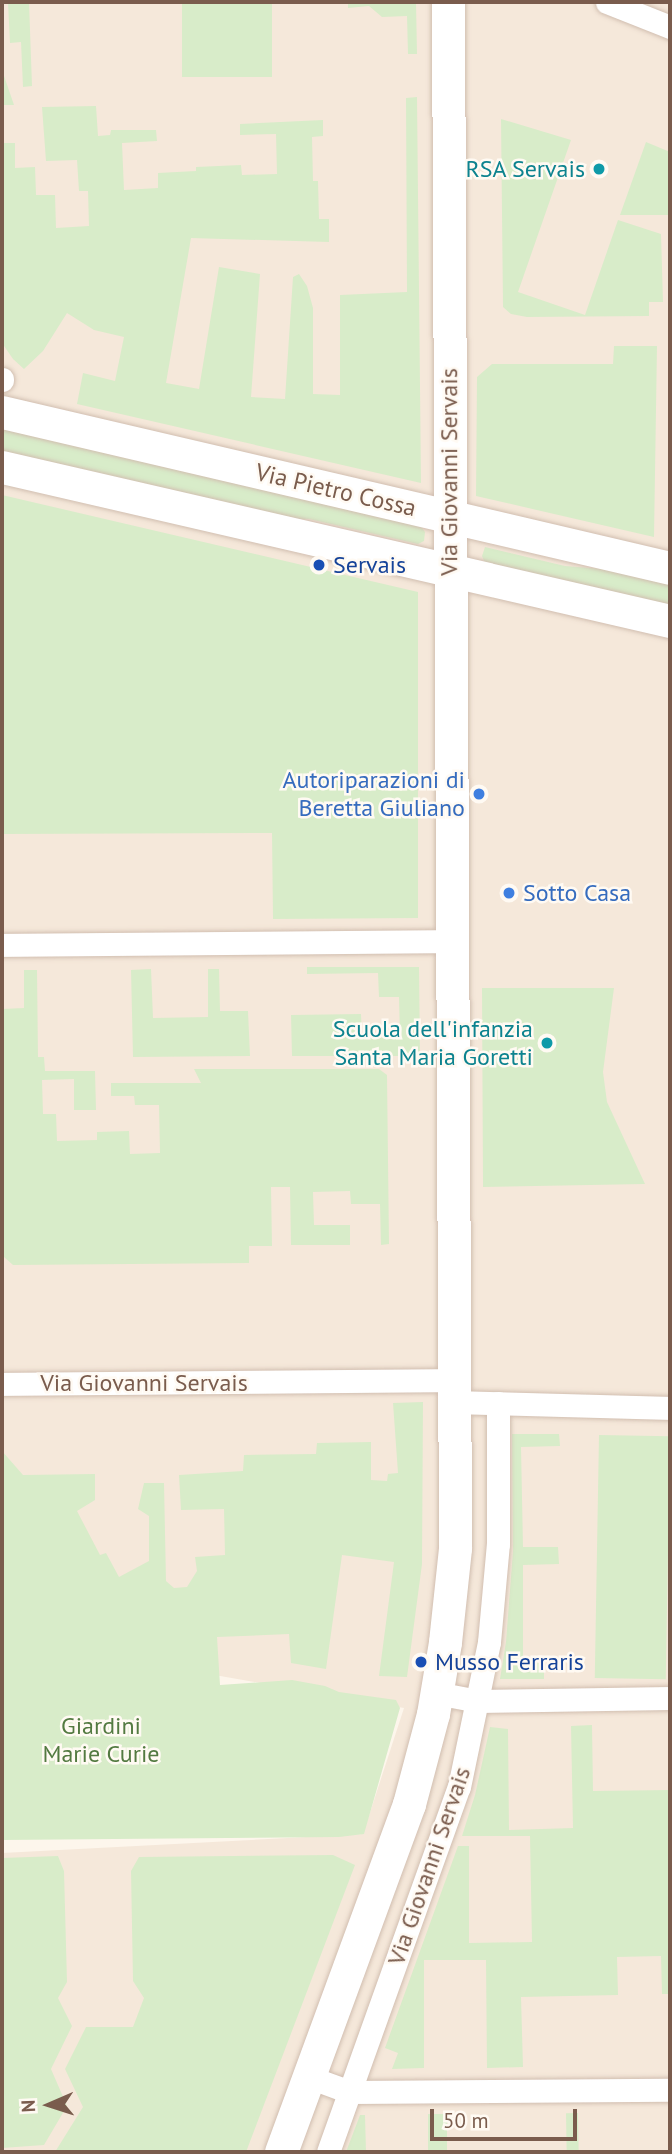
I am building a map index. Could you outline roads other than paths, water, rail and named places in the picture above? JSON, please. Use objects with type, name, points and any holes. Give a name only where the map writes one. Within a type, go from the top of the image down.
[{"type":"street","name":"Via Giovanni Servais","points":[[281,2152],[409,1804],[436,1693],[445,1642],[455,1548],[448,2]]},
{"type":"street","points":[[607,2],[670,27]]},
{"type":"street","name":"Via Pietro Cossa","points":[[2,412],[670,568]]},
{"type":"street","points":[[2,467],[670,621]]},
{"type":"street","points":[[2,945],[452,941]]},
{"type":"street","name":"Via Giovanni Servais","points":[[2,1384],[455,1391],[498,1403],[498,1544],[489,1642],[478,1701],[449,1822],[328,2152]]},
{"type":"street","points":[[498,1403],[670,1408]]},
{"type":"street","points":[[436,1693],[478,1701],[670,1698]]},
{"type":"street","points":[[309,2077],[350,2092],[670,2090]]},
{"type":"place","name":"RSA Servais","points":[[599,169]]},
{"type":"place","name":"Servais","points":[[319,565]]},
{"type":"place","name":"Autoriparazioni di Beretta Giuliano","points":[[479,794]]},
{"type":"place","name":"Sotto Casa","points":[[509,893]]},
{"type":"place","name":"Scuola dell'infanzia Santa Maria Goretti","points":[[547,1043]]},
{"type":"place","name":"Musso Ferraris","points":[[421,1662]]},
{"type":"park label","name":"Giardini Marie Curie","points":[[101,1740]]}]
